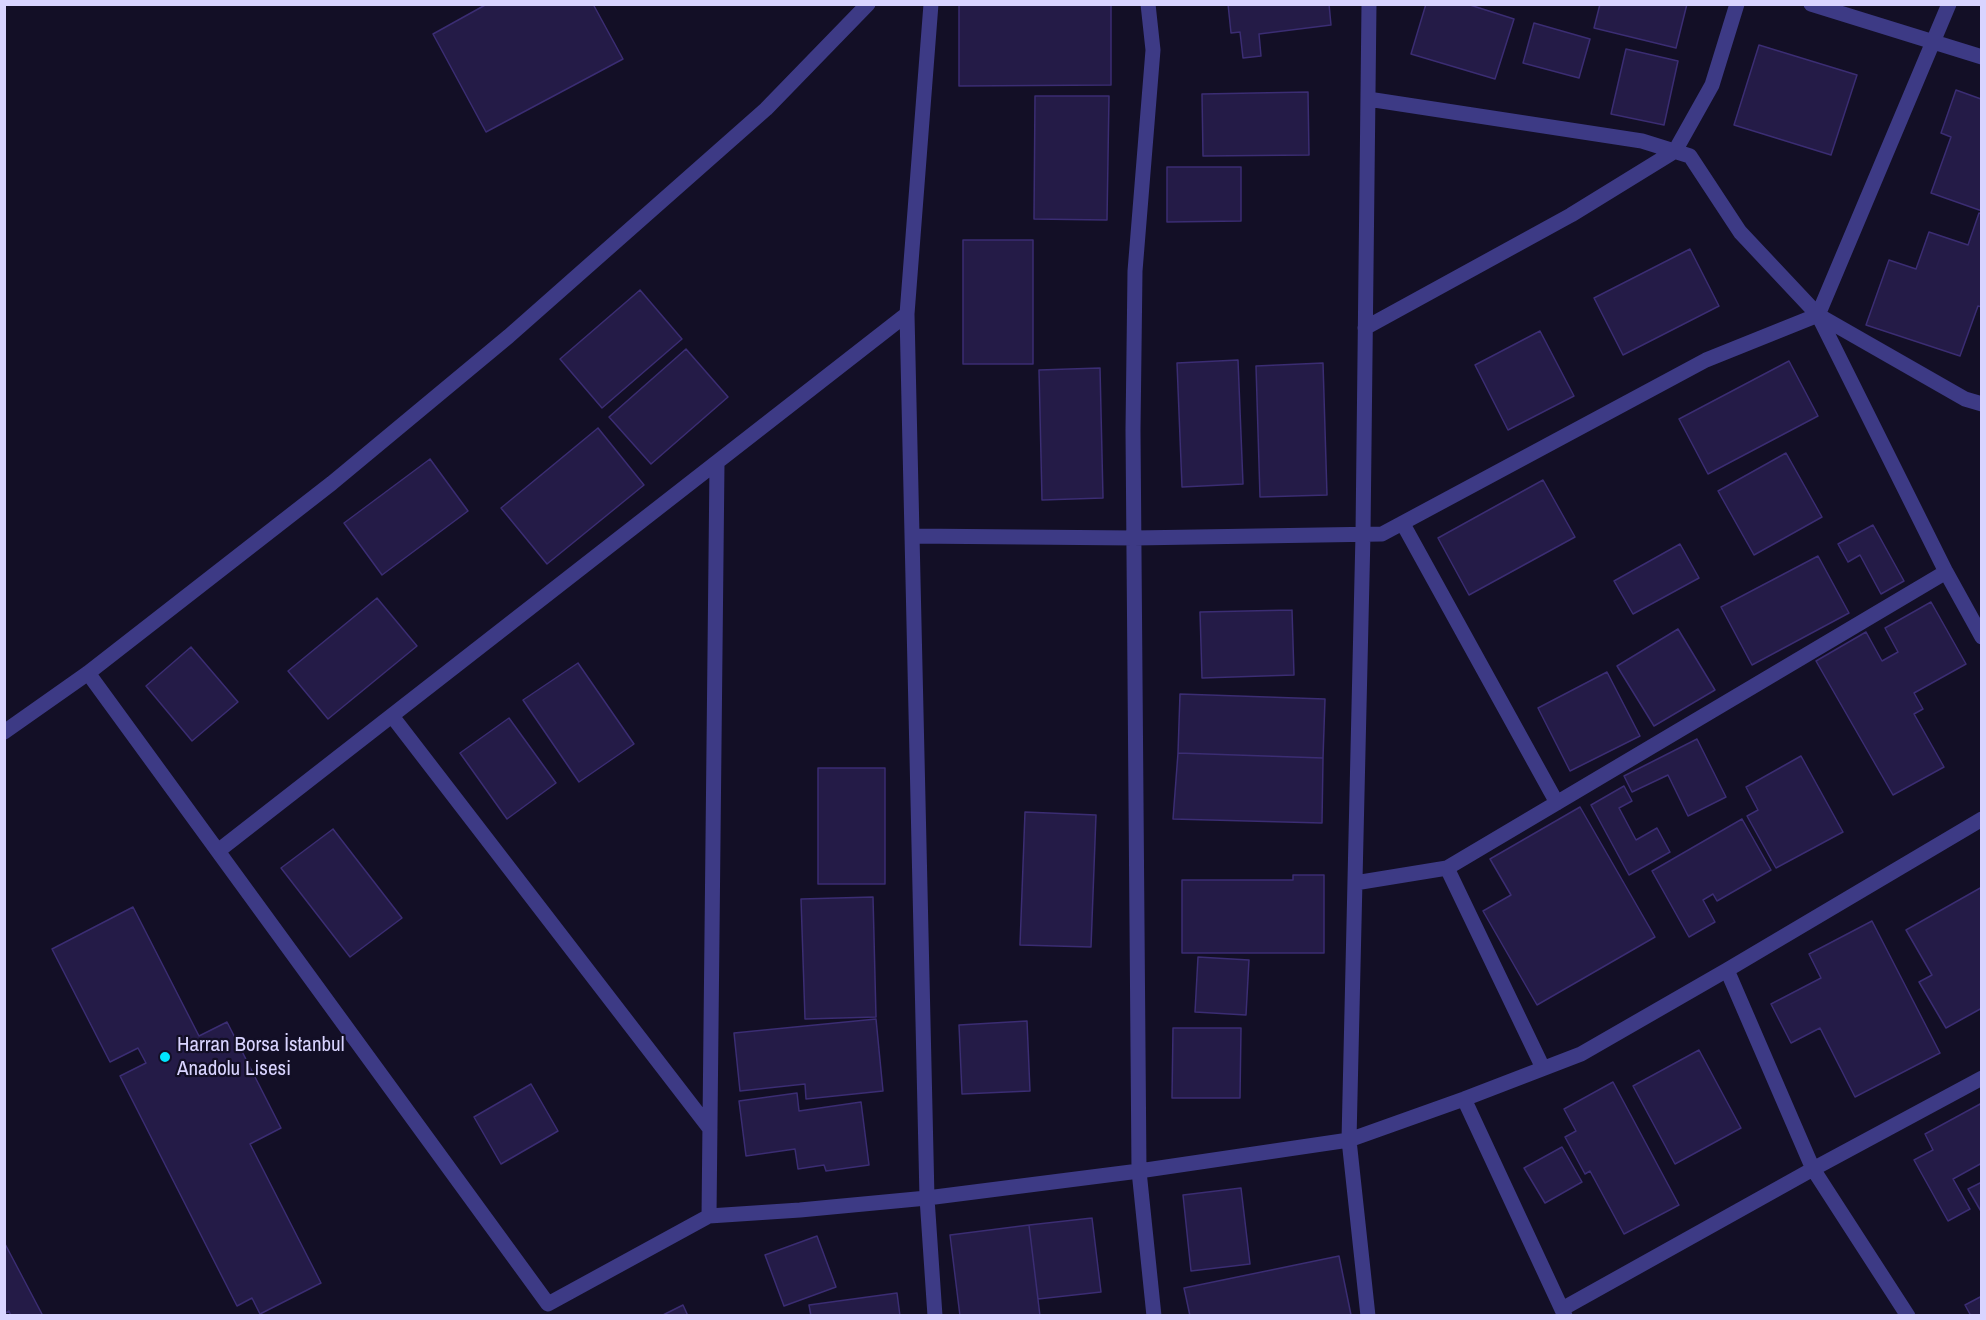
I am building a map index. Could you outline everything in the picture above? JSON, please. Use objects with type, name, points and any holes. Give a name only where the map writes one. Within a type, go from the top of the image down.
[{"type":"street","points":[[4,732],[88,674],[332,483],[509,336],[766,109],[868,4]]},
{"type":"street","points":[[931,4],[907,314],[927,1198],[935,1316]]},
{"type":"street","points":[[1148,4],[1153,50],[1136,271],[1133,430],[1139,1171],[1154,1316]]},
{"type":"street","points":[[1368,1316],[1349,1140],[1363,534],[1369,4]]},
{"type":"street","points":[[1365,328],[1571,215],[1676,151],[1712,85],[1737,4]]},
{"type":"street","points":[[1811,4],[1982,57]]},
{"type":"street","points":[[912,536],[1134,538],[1382,534],[1706,360],[1818,315],[1949,4]]},
{"type":"street","points":[[1368,99],[1642,141],[1690,156],[1740,232],[1818,315],[1946,572],[1982,637]]},
{"type":"street","points":[[218,851],[907,314]]},
{"type":"street","points":[[1818,315],[1965,399],[1982,404]]},
{"type":"street","points":[[709,1216],[717,463]]},
{"type":"street","points":[[1403,524],[1557,803]]},
{"type":"street","points":[[1355,883],[1447,868],[1946,572]]},
{"type":"street","points":[[88,674],[548,1304],[709,1216],[927,1198],[1139,1171],[1349,1140],[1581,1054],[1982,819]]},
{"type":"street","points":[[392,716],[710,1129]]},
{"type":"street","points":[[1447,868],[1543,1068]]},
{"type":"street","points":[[1727,970],[1813,1169],[1908,1316]]},
{"type":"street","points":[[1464,1099],[1564,1312],[1813,1169],[1982,1078]]},
{"type":"building","points":[[487,4],[593,4],[623,59],[486,132],[433,34]]},
{"type":"building","points":[[959,4],[1111,4],[1111,85],[959,86]]},
{"type":"building","points":[[1228,4],[1329,4],[1331,25],[1259,34],[1261,56],[1243,58],[1240,32],[1231,33]]},
{"type":"building","points":[[1426,4],[1467,4],[1514,19],[1495,79],[1411,54]]},
{"type":"building","points":[[1600,4],[1687,4],[1676,48],[1594,28]]},
{"type":"building","points":[[1534,23],[1590,39],[1579,78],[1523,63]]},
{"type":"building","points":[[1759,45],[1857,75],[1831,155],[1734,125]]},
{"type":"building","points":[[1626,49],[1678,61],[1664,125],[1611,114]]},
{"type":"building","points":[[1956,90],[1982,98],[1982,211],[1931,193],[1951,137],[1941,133]]},
{"type":"building","points":[[1308,92],[1309,155],[1203,156],[1202,94]]},
{"type":"building","points":[[1035,96],[1109,96],[1107,220],[1034,219]]},
{"type":"building","points":[[1167,167],[1241,167],[1241,221],[1167,222]]},
{"type":"building","points":[[1979,213],[1982,214],[1982,307],[1978,306],[1960,356],[1866,325],[1889,260],[1916,269],[1929,232],[1968,245]]},
{"type":"building","points":[[963,240],[1033,240],[1033,364],[963,364]]},
{"type":"building","points":[[1690,249],[1719,306],[1623,355],[1594,298]]},
{"type":"building","points":[[640,290],[682,339],[602,408],[560,359]]},
{"type":"building","points":[[1540,331],[1574,396],[1508,430],[1475,365]]},
{"type":"building","points":[[686,349],[728,397],[651,464],[609,417]]},
{"type":"building","points":[[1238,360],[1243,484],[1182,487],[1177,363]]},
{"type":"building","points":[[1789,361],[1818,416],[1708,474],[1679,419]]},
{"type":"building","points":[[1323,363],[1327,495],[1260,497],[1256,366]]},
{"type":"building","points":[[1100,368],[1103,498],[1042,500],[1039,370]]},
{"type":"building","points":[[598,428],[644,485],[547,564],[501,508]]},
{"type":"building","points":[[1786,453],[1822,517],[1754,555],[1718,491]]},
{"type":"building","points":[[430,459],[468,511],[382,575],[344,523]]},
{"type":"building","points":[[1543,480],[1575,537],[1469,595],[1438,538]]},
{"type":"building","points":[[1873,525],[1904,581],[1881,594],[1860,555],[1848,562],[1838,544]]},
{"type":"building","points":[[1680,544],[1699,578],[1633,614],[1614,581]]},
{"type":"building","points":[[1818,556],[1849,613],[1752,665],[1721,607]]},
{"type":"building","points":[[377,598],[417,646],[328,719],[288,671]]},
{"type":"building","points":[[1931,602],[1966,664],[1914,693],[1923,709],[1914,714],[1944,767],[1893,795],[1816,661],[1866,632],[1882,661],[1898,652],[1885,628]]},
{"type":"building","points":[[1292,610],[1294,675],[1202,678],[1200,612]]},
{"type":"building","points":[[1678,629],[1715,690],[1654,726],[1617,666]]},
{"type":"building","points":[[191,647],[238,702],[192,741],[146,686]]},
{"type":"building","points":[[578,663],[634,744],[579,782],[523,700]]},
{"type":"building","points":[[1607,672],[1640,736],[1570,771],[1538,708]]},
{"type":"building","points":[[1180,694],[1325,699],[1323,758],[1178,753]]},
{"type":"building","points":[[509,718],[556,783],[507,819],[460,753]]},
{"type":"building","points":[[1697,739],[1726,797],[1688,816],[1668,775],[1632,792],[1624,776]]},
{"type":"building","points":[[1178,753],[1323,758],[1322,823],[1173,819]]},
{"type":"building","points":[[1801,756],[1843,832],[1776,868],[1747,816],[1758,810],[1746,787]]},
{"type":"building","points":[[818,768],[885,768],[885,884],[818,884]]},
{"type":"building","points":[[1624,786],[1632,801],[1619,808],[1636,840],[1657,828],[1670,852],[1629,875],[1591,805]]},
{"type":"building","points":[[1580,807],[1655,937],[1537,1005],[1483,911],[1511,895],[1490,859]]},
{"type":"building","points":[[1025,812],[1096,815],[1091,947],[1020,945]]},
{"type":"building","points":[[1742,819],[1771,870],[1717,901],[1713,894],[1703,900],[1715,922],[1689,937],[1652,871]]},
{"type":"building","points":[[333,829],[402,918],[350,957],[281,868]]},
{"type":"building","points":[[1293,875],[1324,875],[1324,953],[1182,953],[1182,880],[1293,880]]},
{"type":"building","points":[[1982,887],[1982,1008],[1946,1028],[1919,982],[1932,975],[1906,930]]},
{"type":"building","points":[[873,897],[876,1017],[805,1019],[801,899]]},
{"type":"building","points":[[133,907],[199,1036],[227,1022],[281,1128],[250,1144],[321,1283],[260,1314],[252,1298],[237,1306],[120,1076],[146,1063],[138,1048],[110,1062],[52,949]]},
{"type":"building","points":[[1872,921],[1940,1053],[1855,1097],[1820,1028],[1791,1043],[1771,1004],[1821,978],[1809,954]]},
{"type":"building","points":[[1198,957],[1249,960],[1246,1015],[1195,1012]]},
{"type":"building","points":[[876,1019],[883,1091],[806,1099],[805,1084],[740,1091],[734,1033]]},
{"type":"building","points":[[1027,1021],[1030,1091],[962,1094],[959,1025]]},
{"type":"building","points":[[1173,1028],[1241,1028],[1240,1098],[1172,1098]]},
{"type":"building","points":[[1699,1050],[1741,1128],[1675,1164],[1633,1086]]},
{"type":"building","points":[[1613,1082],[1679,1205],[1624,1234],[1590,1171],[1585,1174],[1565,1137],[1576,1131],[1564,1109]]},
{"type":"building","points":[[531,1084],[558,1131],[501,1164],[474,1117]]},
{"type":"building","points":[[797,1093],[799,1111],[861,1102],[869,1165],[826,1171],[824,1165],[798,1169],[795,1149],[746,1156],[739,1101]]},
{"type":"building","points":[[1982,1103],[1982,1163],[1953,1179],[1970,1209],[1948,1221],[1914,1160],[1933,1150],[1925,1134]]},
{"type":"building","points":[[1562,1147],[1582,1182],[1545,1203],[1524,1168]]},
{"type":"building","points":[[1982,1182],[1982,1213],[1968,1189]]},
{"type":"building","points":[[1241,1188],[1250,1264],[1191,1271],[1183,1195]]},
{"type":"building","points":[[1092,1218],[1101,1292],[1038,1299],[1029,1225]]},
{"type":"building","points":[[1029,1225],[1040,1316],[960,1316],[950,1235]]},
{"type":"building","points":[[817,1236],[836,1287],[784,1306],[765,1255]]},
{"type":"building","points":[[4,1242],[43,1316],[11,1316],[9,1311],[4,1314]]},
{"type":"building","points":[[1339,1256],[1351,1315],[1190,1316],[1184,1288]]},
{"type":"building","points":[[897,1293],[900,1316],[811,1316],[809,1305]]},
{"type":"building","points":[[1982,1296],[1982,1316],[1971,1316],[1965,1305]]},
{"type":"building","points":[[683,1305],[688,1316],[661,1316]]},
{"type":"place","name":"Harran Borsa İstanbul Anadolu Lisesi","points":[[165,1057]]}]
